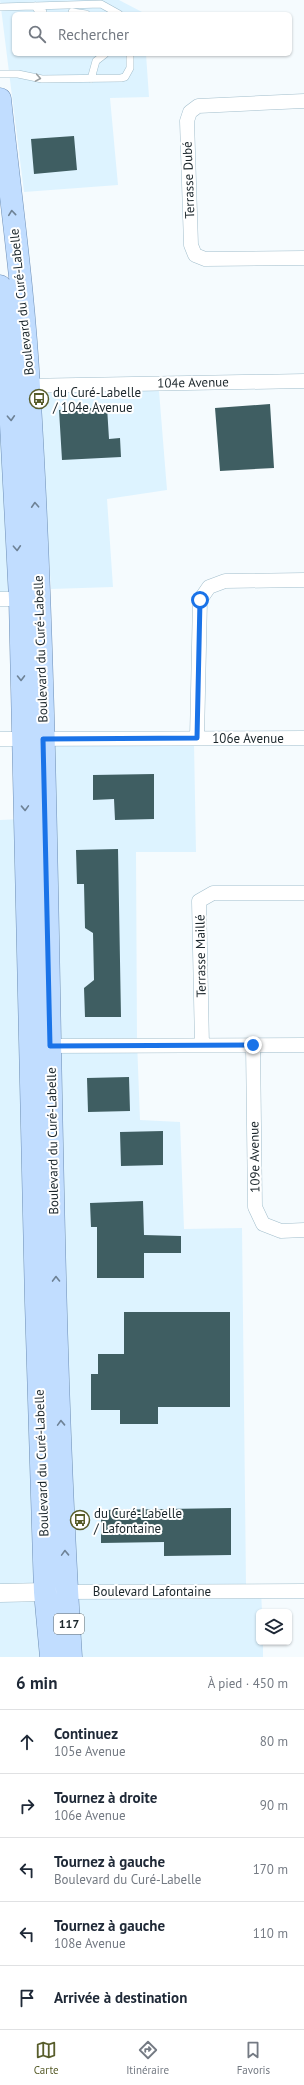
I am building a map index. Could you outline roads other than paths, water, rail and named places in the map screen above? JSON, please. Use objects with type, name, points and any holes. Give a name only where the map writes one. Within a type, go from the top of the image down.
[{"type":"main road","name":"Boulevard du Curé-Labelle","points":[[0,99],[9,323]]},
{"type":"main road","name":"Boulevard du Curé-Labelle","points":[[0,286],[9,323],[19,386],[20,599],[33,739],[46,1302],[46,1592],[51,1657]]},
{"type":"main road","name":"Boulevard du Curé-Labelle","points":[[46,1302],[71,1657]]},
{"type":"street","name":"Terrasse Dubé","points":[[304,101],[198,106],[190,112],[186,121],[191,245],[195,255],[205,259],[304,258]]},
{"type":"street","name":"104e Avenue","points":[[19,386],[304,381]]},
{"type":"street","points":[[197,738],[200,600],[209,587],[225,581],[304,580]]},
{"type":"street","name":"106e Avenue","points":[[0,739],[304,738]]},
{"type":"street","name":"Terrasse Maillé","points":[[202,1045],[199,901],[213,893],[304,893]]},
{"type":"street","name":"109e Avenue","points":[[253,1045],[255,1207],[263,1224],[281,1231],[304,1230]]},
{"type":"street","points":[[41,1046],[304,1045]]},
{"type":"street","name":"Boulevard Lafontaine","points":[[0,1593],[304,1591]]},
{"type":"lane","points":[[0,7],[101,2],[116,12]]},
{"type":"lane","points":[[35,6],[39,12],[43,12]]},
{"type":"lane","points":[[0,74],[18,74],[42,79],[125,77],[130,68],[130,56]]},
{"type":"lane","points":[[91,79],[96,58]]},
{"type":"place","name":"du Curé-Labelle / 104e Avenue","points":[[39,399]]},
{"type":"place","name":"du Curé-Labelle / Lafontaine","points":[[80,1520]]}]
